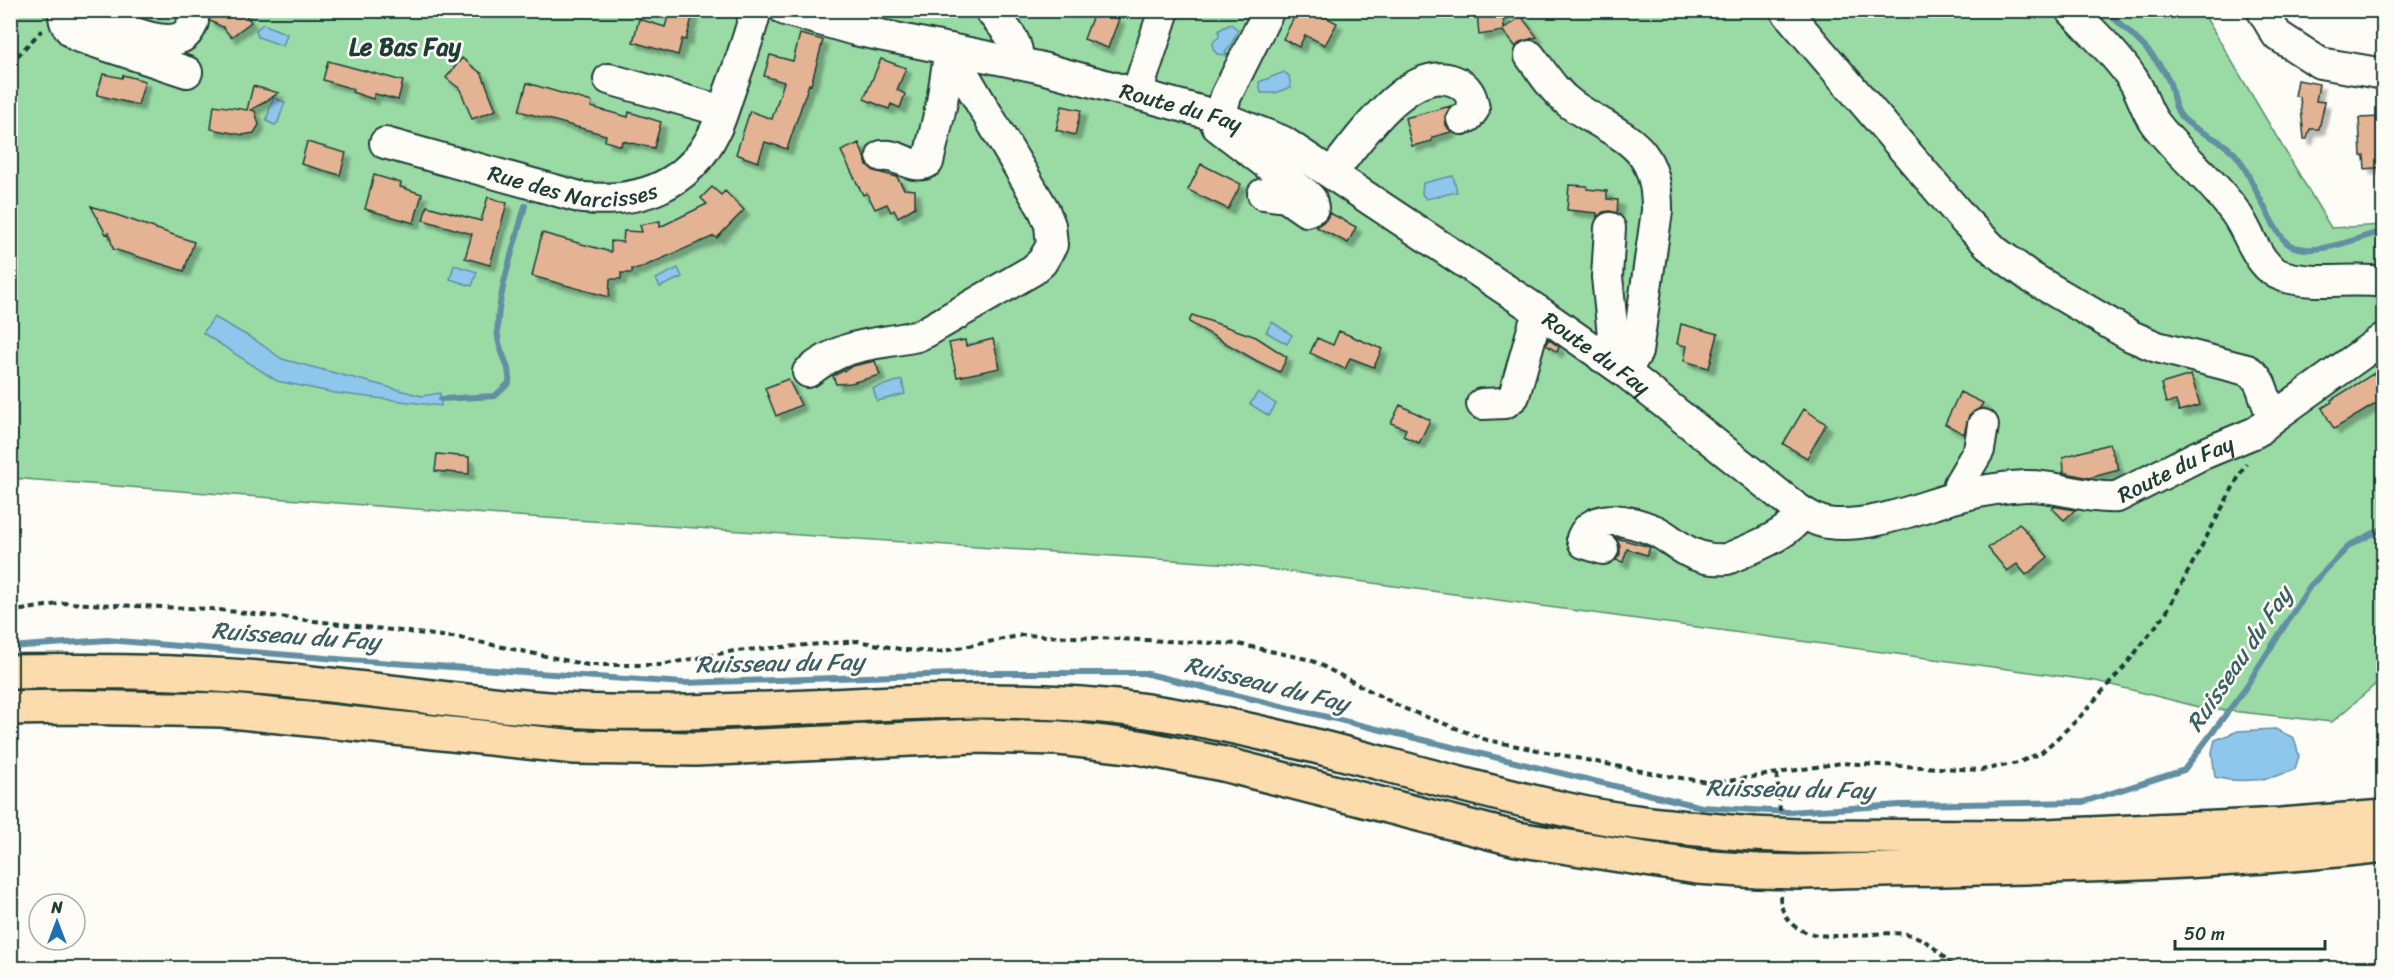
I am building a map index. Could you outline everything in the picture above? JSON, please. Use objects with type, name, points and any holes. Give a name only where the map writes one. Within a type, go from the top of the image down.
[{"type":"highway","points":[[10,672],[141,672],[229,676],[353,687],[544,709],[606,712],[735,710],[987,700],[1076,703],[1146,711],[1239,728],[1574,812],[1629,821],[1752,834],[2024,837],[2281,825],[2384,817]]},
{"type":"highway","points":[[10,708],[222,710],[575,747],[696,749],[976,736],[1059,738],[1138,747],[1223,764],[1517,839],[1780,878],[2167,863],[2301,854],[2384,845]]},
{"type":"street","name":"Rue des Narcisses","points":[[385,143],[583,198],[606,201],[628,199],[648,193],[667,184],[697,160],[714,133],[756,10]]},
{"type":"street","name":"Route du Fay","points":[[784,10],[855,30],[1017,63],[1137,93],[1218,116],[1282,141],[1541,313],[1613,365],[1803,513],[1812,519],[1826,523],[1843,524],[1873,520],[1958,496],[2028,486],[2056,488],[2103,498],[2117,497],[2129,493],[2169,469],[2265,424],[2384,338]]},
{"type":"street","points":[[1137,93],[1164,10]]},
{"type":"street","points":[[1263,194],[1286,197],[1306,211],[1313,208],[1306,194],[1217,126],[1218,116],[1269,10]]},
{"type":"street","points":[[1785,10],[1958,213],[1995,251],[2032,278],[2131,336],[2157,347],[2247,370],[2254,374],[2262,385],[2265,424]]},
{"type":"street","points":[[2071,10],[2109,49],[2133,80],[2153,121],[2211,183],[2238,216],[2260,258],[2281,276],[2313,280],[2367,279],[2384,282]]},
{"type":"street","points":[[2262,10],[2277,35],[2320,63],[2384,74]]},
{"type":"street","points":[[187,72],[76,36],[68,29],[74,11],[161,39],[178,39],[186,35],[194,22]]},
{"type":"street","points":[[1001,15],[1016,45],[1017,63]]},
{"type":"street","points":[[882,156],[888,155],[920,165],[928,162],[957,51]]},
{"type":"street","points":[[808,372],[825,358],[839,351],[917,336],[926,332],[1033,270],[1048,254],[1053,237],[1044,210],[963,73],[957,51]]},
{"type":"street","points":[[1530,56],[1563,97],[1637,146],[1651,165],[1654,176],[1658,193],[1657,211],[1637,352],[1613,365],[1613,335],[1607,277],[1610,228]]},
{"type":"street","points":[[1332,173],[1394,99],[1419,82],[1443,77],[1462,84],[1471,96],[1473,109],[1468,117],[1462,119]]},
{"type":"street","points":[[609,78],[722,111]]},
{"type":"street","points":[[1482,404],[1505,403],[1514,396],[1534,326],[1541,313]]},
{"type":"street","points":[[1958,496],[1959,484],[1979,450],[1983,425]]},
{"type":"street","points":[[1604,549],[1584,543],[1582,537],[1584,532],[1594,523],[1617,520],[1655,531],[1694,554],[1718,560],[1727,559],[1783,532],[1803,513]]},
{"type":"path","points":[[10,64],[45,27],[74,11]]},
{"type":"path","points":[[10,612],[64,603],[210,609],[460,638],[588,666],[660,666],[734,651],[858,641],[905,650],[939,651],[1023,635],[1238,644],[1311,660],[1403,708],[1487,740],[1661,775],[1715,783],[1841,763],[1981,770],[2018,763],[2042,752],[2078,719],[2126,666],[2166,613],[2265,424]]},
{"type":"path","points":[[1777,774],[1780,795]]},
{"type":"path","points":[[1780,878],[1785,917],[1797,929],[1818,935],[1906,934],[1922,939],[1937,950],[1954,969]]},
{"type":"green space","points":[[10,11],[2202,11],[2331,228],[2383,225],[2383,678],[2332,722],[2203,708],[2096,681],[1231,564],[442,511],[11,478]]},
{"type":"water","points":[[263,24],[287,34],[283,46],[258,37],[256,30]]},
{"type":"water","points":[[1231,24],[1238,30],[1225,52],[1228,55],[1217,54],[1213,49],[1213,42],[1219,37],[1219,30]]},
{"type":"water","points":[[1284,72],[1289,76],[1291,87],[1275,93],[1261,93],[1259,82]]},
{"type":"water","points":[[273,98],[285,102],[275,125],[266,121]]},
{"type":"water","points":[[1453,176],[1457,192],[1426,199],[1422,194],[1423,183]]},
{"type":"water","points":[[454,265],[477,272],[472,286],[450,279]]},
{"type":"water","points":[[678,268],[682,277],[660,287],[656,279]]},
{"type":"water","points":[[214,317],[255,340],[282,359],[422,396],[440,393],[441,406],[335,393],[277,381],[203,333]]},
{"type":"water","points":[[1272,322],[1292,335],[1287,344],[1266,332]]},
{"type":"water","points":[[902,380],[905,394],[877,401],[873,388]]},
{"type":"water","points":[[1258,392],[1276,404],[1269,416],[1250,404]]},
{"type":"water","points":[[2275,729],[2294,738],[2299,756],[2295,769],[2277,776],[2256,780],[2215,777],[2212,752],[2215,740],[2238,731]]},
{"type":"building","points":[[206,10],[242,10],[251,22],[231,37],[223,27],[210,21]]},
{"type":"building","points":[[670,10],[694,10],[686,40],[682,39],[678,55],[633,42],[639,19],[665,27]]},
{"type":"building","points":[[1095,10],[1119,19],[1108,48],[1084,39]]},
{"type":"building","points":[[1298,10],[1312,10],[1337,23],[1325,45],[1305,35],[1299,47],[1283,39]]},
{"type":"building","points":[[1503,10],[1504,29],[1521,16],[1537,37],[1520,42],[1516,47],[1503,31],[1479,35],[1477,12]]},
{"type":"building","points":[[800,34],[823,40],[811,85],[809,84],[787,149],[765,142],[758,162],[736,154],[750,111],[772,119],[784,82],[764,76],[770,55],[793,61]]},
{"type":"building","points":[[462,58],[482,74],[496,110],[472,119],[460,89],[446,78]]},
{"type":"building","points":[[881,59],[906,68],[897,90],[905,94],[900,108],[891,104],[889,109],[864,99]]},
{"type":"building","points":[[328,61],[403,81],[398,100],[375,94],[373,99],[352,92],[353,89],[323,80]]},
{"type":"building","points":[[103,74],[122,78],[123,75],[145,81],[138,105],[97,95]]},
{"type":"building","points":[[2298,80],[2319,84],[2316,101],[2325,102],[2319,129],[2310,129],[2307,139],[2304,139],[2300,97],[2295,96]]},
{"type":"building","points":[[527,83],[592,102],[591,107],[628,117],[629,112],[661,122],[654,148],[622,141],[621,146],[605,141],[606,135],[519,111]]},
{"type":"building","points":[[253,86],[279,93],[251,110],[255,111],[259,125],[254,133],[243,135],[211,129],[214,105],[247,110]]},
{"type":"building","points":[[1062,106],[1081,110],[1075,135],[1056,130]]},
{"type":"building","points":[[1451,106],[1445,116],[1446,125],[1451,132],[1432,137],[1432,141],[1412,146],[1405,118]]},
{"type":"building","points":[[2380,117],[2381,128],[2384,128],[2384,167],[2365,169],[2364,156],[2361,156],[2359,118]]},
{"type":"building","points":[[307,142],[346,153],[340,175],[301,164]]},
{"type":"building","points":[[859,143],[867,165],[874,171],[897,177],[904,189],[915,190],[915,207],[898,217],[894,210],[891,212],[887,204],[875,209],[867,193],[863,195],[841,151]]},
{"type":"building","points":[[1201,164],[1241,184],[1228,209],[1188,190]]},
{"type":"building","points":[[374,175],[401,183],[400,187],[422,194],[414,223],[365,209]]},
{"type":"building","points":[[1569,185],[1587,186],[1587,189],[1607,191],[1607,199],[1618,200],[1617,213],[1603,212],[1597,217],[1597,213],[1567,210]]},
{"type":"building","points":[[712,187],[721,195],[725,191],[744,210],[717,238],[714,236],[638,269],[632,269],[632,273],[621,273],[621,279],[610,279],[609,297],[532,276],[542,233],[611,252],[611,241],[623,242],[624,231],[642,232],[640,225],[660,221],[660,227],[707,204],[701,198]]},
{"type":"building","points":[[488,197],[507,203],[490,265],[465,258],[472,234],[423,220],[427,206],[481,221]]},
{"type":"building","points":[[91,206],[194,242],[184,271],[113,249],[109,233],[106,234]]},
{"type":"building","points":[[1330,213],[1356,227],[1348,243],[1316,227],[1326,220]]},
{"type":"building","points":[[1192,315],[1256,337],[1287,357],[1280,372],[1189,322]]},
{"type":"building","points":[[1681,324],[1718,334],[1709,368],[1684,361],[1687,346],[1677,344]]},
{"type":"building","points":[[1339,331],[1382,349],[1374,367],[1350,358],[1345,369],[1310,353],[1317,338],[1333,345]]},
{"type":"building","points":[[993,339],[1000,368],[957,377],[949,343],[965,340],[966,346]]},
{"type":"building","points":[[1548,339],[1559,347],[1557,352],[1546,345]]},
{"type":"building","points":[[875,361],[880,375],[851,383],[836,384],[833,376],[853,366]]},
{"type":"building","points":[[2384,367],[2384,399],[2334,429],[2322,408]]},
{"type":"building","points":[[2191,375],[2200,405],[2179,411],[2176,401],[2166,403],[2161,384]]},
{"type":"building","points":[[788,379],[801,405],[776,416],[765,388]]},
{"type":"building","points":[[1960,392],[1983,403],[1980,408],[1969,415],[1964,434],[1945,424]]},
{"type":"building","points":[[1400,405],[1430,420],[1419,443],[1403,436],[1406,429],[1391,423]]},
{"type":"building","points":[[1804,409],[1826,424],[1807,458],[1783,444]]},
{"type":"building","points":[[2109,444],[2119,470],[2089,478],[2062,472],[2064,472],[2063,457]]},
{"type":"building","points":[[437,454],[469,457],[469,474],[435,471]]},
{"type":"building","points":[[2054,506],[2075,510],[2064,520],[2052,508]]},
{"type":"building","points":[[2019,523],[2048,557],[2026,575],[2017,564],[2007,571],[1988,548]]},
{"type":"building","points":[[1616,538],[1650,547],[1647,555],[1627,549],[1623,562],[1616,560],[1620,554],[1620,546]]},
{"type":"waterway","points":[[2105,10],[2141,43],[2157,62],[2169,81],[2176,108],[2186,122],[2225,146],[2239,159],[2270,219],[2290,245],[2300,248],[2324,248],[2384,231]]},
{"type":"waterway","points":[[441,399],[495,396],[509,383],[508,371],[498,338],[499,308],[525,206]]},
{"type":"waterway","name":"Ruisseau du Fay","points":[[10,647],[107,640],[349,660],[684,683],[984,673],[1144,673],[1702,807],[1787,812],[1901,805],[2083,802],[2184,770],[2242,693],[2310,586],[2350,545],[2384,528]]},
{"type":"district","name":"Le Bas Fay","points":[[405,47]]}]
